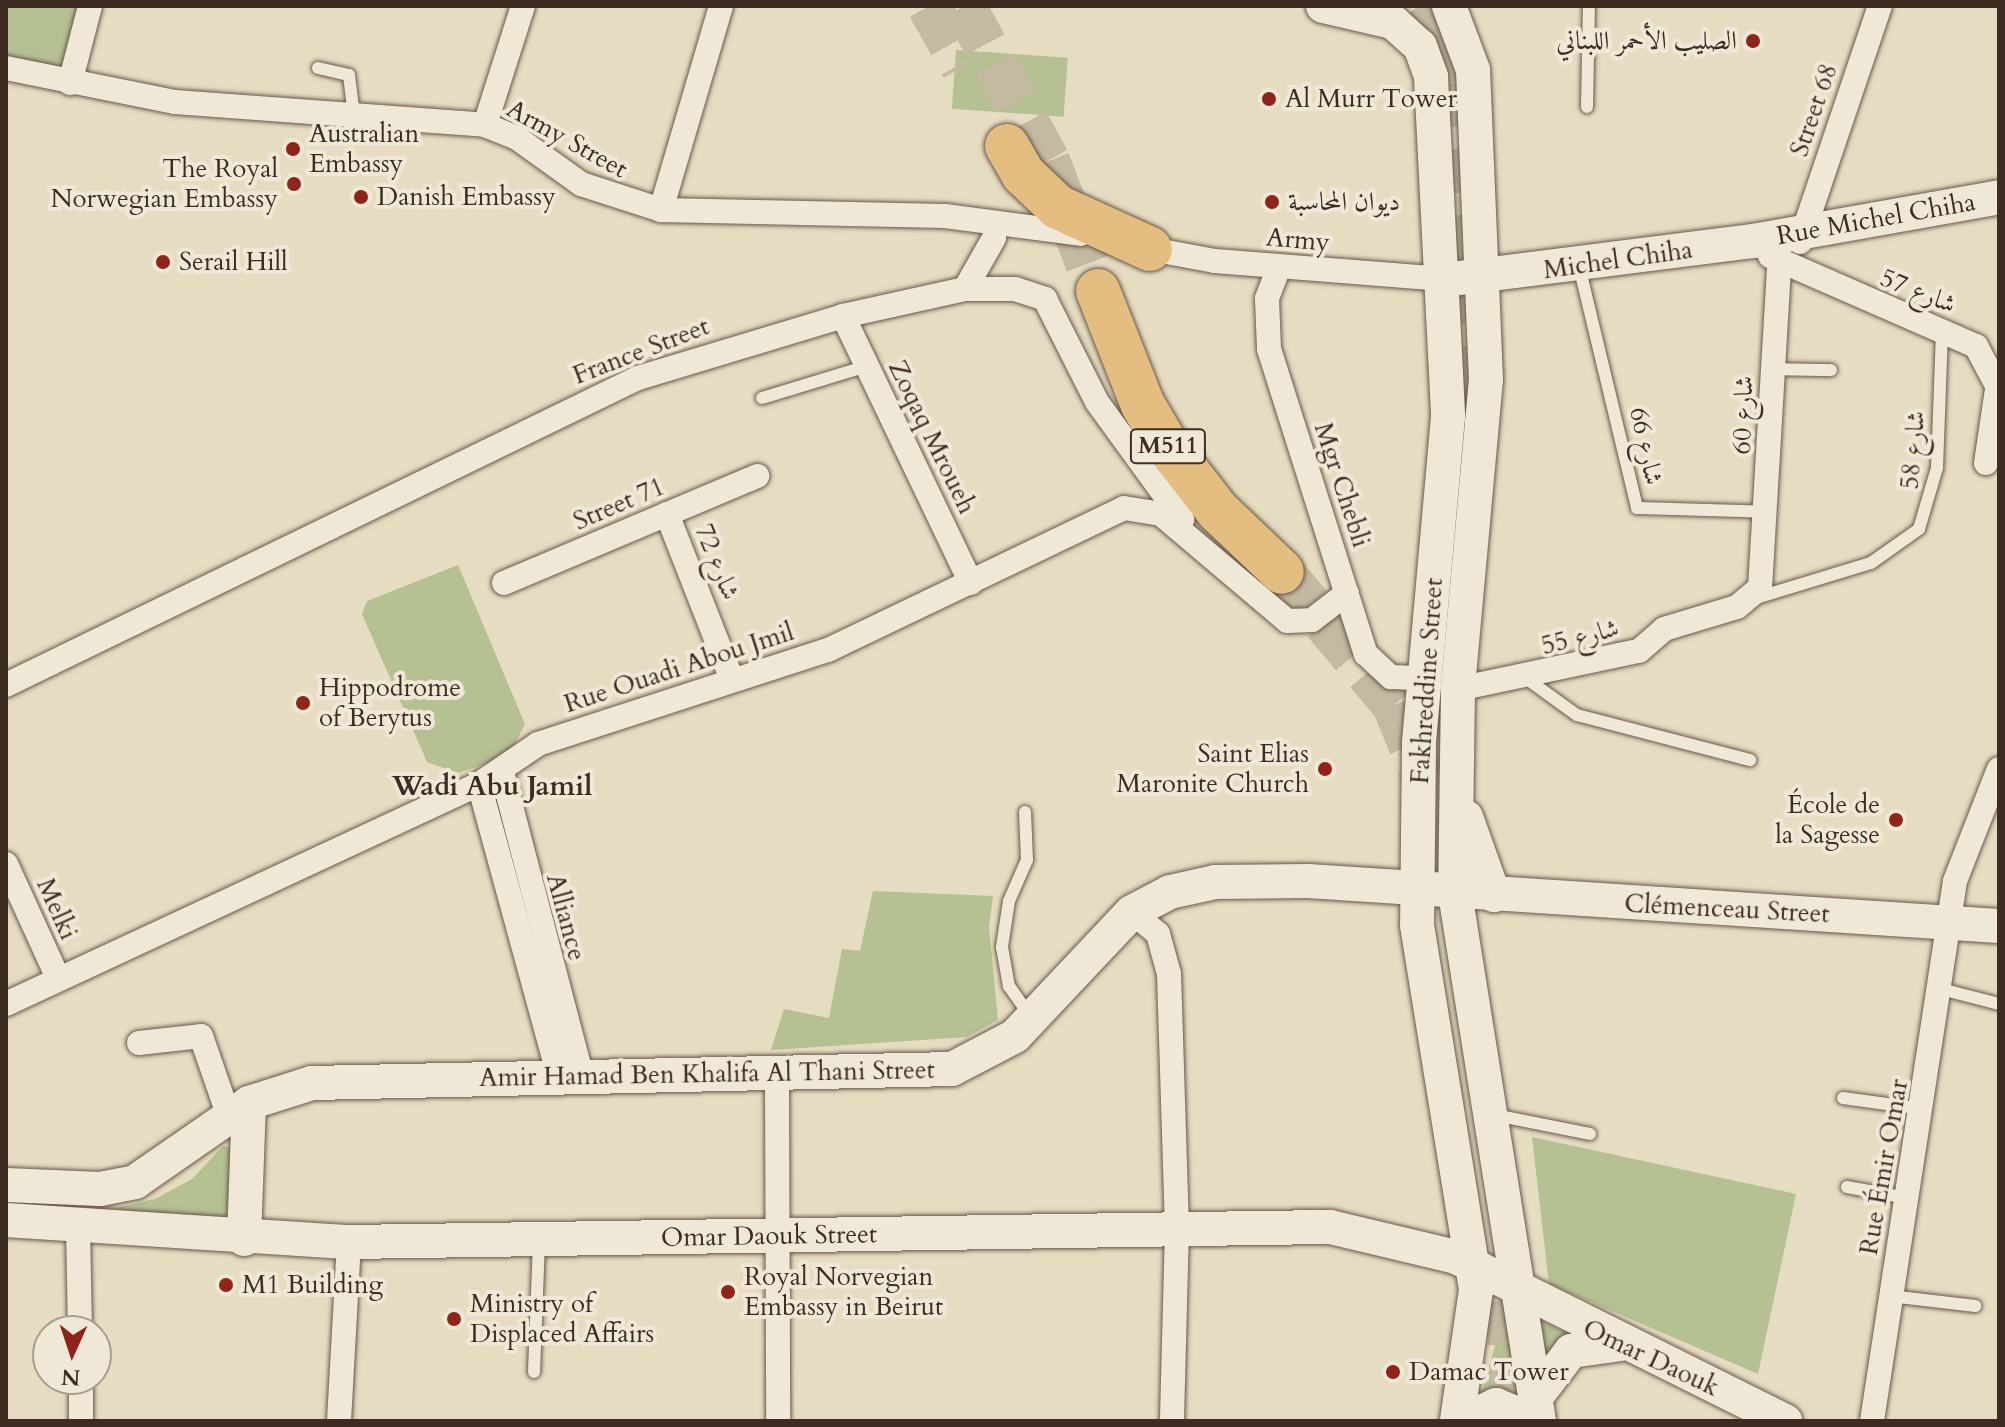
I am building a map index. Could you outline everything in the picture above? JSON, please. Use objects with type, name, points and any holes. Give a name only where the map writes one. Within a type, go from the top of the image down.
[{"type":"highway","points":[[1007,146],[1023,174],[1058,207],[1150,249]]},
{"type":"highway","name":"M511","points":[[1098,291],[1143,405],[1166,444],[1218,511],[1282,572]]},
{"type":"street","points":[[70,83],[90,6]]},
{"type":"street","points":[[485,125],[523,6]]},
{"type":"street","points":[[661,210],[721,6]]},
{"type":"street","name":"Fakhreddine Street","points":[[1323,6],[1381,15],[1426,57],[1443,279],[1448,417],[1424,678],[1417,889],[1474,1266],[1475,1328],[1460,1421]]},
{"type":"street","name":"Fakhreddine Street","points":[[1449,6],[1473,70],[1483,277],[1483,445],[1458,689],[1455,893],[1536,1413]]},
{"type":"street","points":[[1473,6],[1473,70]]},
{"type":"street","name":"Street 68","points":[[1802,233],[1880,6]]},
{"type":"street","name":"Army Street","points":[[6,68],[175,102],[485,125],[591,189],[661,210],[945,216],[1080,244],[1150,249]]},
{"type":"street","name":"Rue Michel Chiha","points":[[1753,241],[1999,197]]},
{"type":"street","points":[[1753,241],[1786,267],[1802,233]]},
{"type":"street","points":[[965,289],[994,238]]},
{"type":"street","name":"Michel Chiha","points":[[1443,279],[1579,266],[1753,241]]},
{"type":"street","name":"Army","points":[[1150,249],[1279,267],[1443,279]]},
{"type":"street","name":"Mgr Chebli","points":[[1279,267],[1266,332],[1372,664],[1391,677],[1424,678]]},
{"type":"street","name":"شارع 57","points":[[1786,267],[1981,350],[1998,389],[1986,463]]},
{"type":"street","name":"شارع 60","points":[[1751,599],[1764,576],[1772,369],[1786,267]]},
{"type":"street","name":"France Street","points":[[6,685],[574,406],[702,355],[843,316],[965,289],[1015,289],[1045,299],[1141,471],[1211,554]]},
{"type":"street","name":"Zoqaq Mroueh","points":[[843,316],[971,583]]},
{"type":"street","name":"Street 71","points":[[504,583],[757,476]]},
{"type":"street","name":"Rue Ouadi Abou Jmil","points":[[6,1004],[479,784],[502,772],[538,744],[731,677],[828,650],[1124,508],[1161,514],[1287,621],[1312,620],[1347,593]]},
{"type":"street","name":"شارع 72","points":[[667,514],[731,677]]},
{"type":"street","name":"شارع 55","points":[[1458,689],[1527,679],[1639,651],[1671,626],[1751,599]]},
{"type":"street","name":"Rue Émir Omar","points":[[1872,1421],[1890,1296],[1923,1109],[1948,921],[1967,837],[1999,769]]},
{"type":"street","name":"Alliance","points":[[502,772],[570,1075]]},
{"type":"street","points":[[1455,773],[1494,895]]},
{"type":"street","name":"Alliance","points":[[479,784],[570,1075]]},
{"type":"street","name":"Melki","points":[[6,864],[58,978]]},
{"type":"street","name":"Amir Hamad Ben Khalifa Al Thani Street","points":[[6,1185],[135,1182],[239,1110],[312,1083],[570,1075],[777,1076],[952,1069],[987,1055],[1033,1019],[1132,912],[1170,892],[1215,882],[1455,893]]},
{"type":"street","name":"Clémenceau Street","points":[[1455,893],[1999,926]]},
{"type":"street","points":[[1132,912],[1158,934],[1169,974],[1177,1228],[1172,1421]]},
{"type":"street","points":[[139,1043],[201,1036],[239,1110],[244,1239]]},
{"type":"street","points":[[777,1076],[778,1421]]},
{"type":"street","name":"Omar Daouk Street","points":[[6,1220],[244,1239],[349,1242],[1177,1228],[1379,1233],[1474,1266],[1518,1292]]},
{"type":"street","points":[[78,1227],[80,1315]]},
{"type":"street","points":[[339,1421],[349,1242]]},
{"type":"street","name":"Omar Daouk","points":[[1518,1292],[1620,1344],[1785,1421]]},
{"type":"street","points":[[1460,1421],[1505,1405],[1536,1413],[1571,1351],[1620,1344]]},
{"type":"street","points":[[81,1395],[81,1421]]},
{"type":"lane","points":[[1587,107],[1589,6]]},
{"type":"lane","points":[[318,68],[349,75],[354,116]]},
{"type":"lane","name":"شارع 66","points":[[1579,266],[1637,508],[1768,512]]},
{"type":"lane","name":"شارع 58","points":[[1751,599],[1871,563],[1919,529],[1937,468],[1942,331]]},
{"type":"lane","points":[[762,398],[867,366]]},
{"type":"lane","points":[[1772,369],[1831,370]]},
{"type":"lane","points":[[1527,679],[1577,715],[1750,760]]},
{"type":"lane","points":[[1025,812],[1027,860],[1009,901],[1002,947],[1009,986],[1033,1019]]},
{"type":"lane","points":[[1941,989],[1999,1004]]},
{"type":"lane","points":[[1843,1098],[1923,1109]]},
{"type":"lane","points":[[1492,1115],[1590,1134]]},
{"type":"lane","points":[[1847,1187],[1909,1198]]},
{"type":"lane","points":[[534,1372],[539,1239]]},
{"type":"lane","points":[[1890,1296],[1975,1306]]},
{"type":"green space","points":[[6,6],[82,6],[63,74],[6,61]]},
{"type":"green space","points":[[956,50],[1068,58],[1064,117],[952,109]]},
{"type":"green space","points":[[458,565],[525,724],[509,756],[458,773],[427,762],[362,614],[367,601]]},
{"type":"green space","points":[[873,891],[993,896],[989,927],[998,1020],[967,1037],[771,1050],[784,1009],[829,1018],[842,949],[860,951]]},
{"type":"green space","points":[[1532,1137],[1796,1194],[1758,1374],[1549,1284]]},
{"type":"green space","points":[[223,1146],[232,1148],[232,1210],[225,1217],[103,1211],[155,1199],[192,1179]]},
{"type":"green space","points":[[1503,1317],[1527,1404],[1479,1403]]},
{"type":"green space","points":[[1541,1321],[1576,1337],[1547,1370],[1533,1327]]},
{"type":"tunnel","points":[[929,6],[963,67]]},
{"type":"tunnel","points":[[964,6],[1048,161],[1098,291]]},
{"type":"tunnel","points":[[1419,6],[1444,43],[1448,83],[1466,378],[1461,477]]},
{"type":"tunnel","points":[[1282,572],[1394,705],[1424,779]]},
{"type":"tunnel","points":[[1507,1300],[1516,1421]]},
{"type":"place","name":"الصليب الأحمر اللبناني","points":[[1753,41]]},
{"type":"place","name":"Al Murr Tower","points":[[1269,99]]},
{"type":"place","name":"Australian Embassy","points":[[293,149]]},
{"type":"place","name":"The Royal Norwegian Embassy","points":[[294,184]]},
{"type":"place","name":"Danish Embassy","points":[[361,197]]},
{"type":"place","name":"ديوان المحاسبة","points":[[1272,202]]},
{"type":"place","name":"Serail Hill","points":[[163,262]]},
{"type":"place","name":"Hippodrome of Berytus","points":[[303,703]]},
{"type":"place","name":"Saint Elias Maronite Church","points":[[1325,769]]},
{"type":"place","name":"École de la Sagesse","points":[[1896,820]]},
{"type":"place","name":"M1 Building","points":[[226,1285]]},
{"type":"place","name":"Royal Norvegian Embassy in Beirut","points":[[728,1292]]},
{"type":"place","name":"Ministry of Displaced Affairs","points":[[454,1319]]},
{"type":"place","name":"Damac Tower","points":[[1393,1372]]},
{"type":"district","name":"Wadi Abu Jamil","points":[[492,786]]}]
